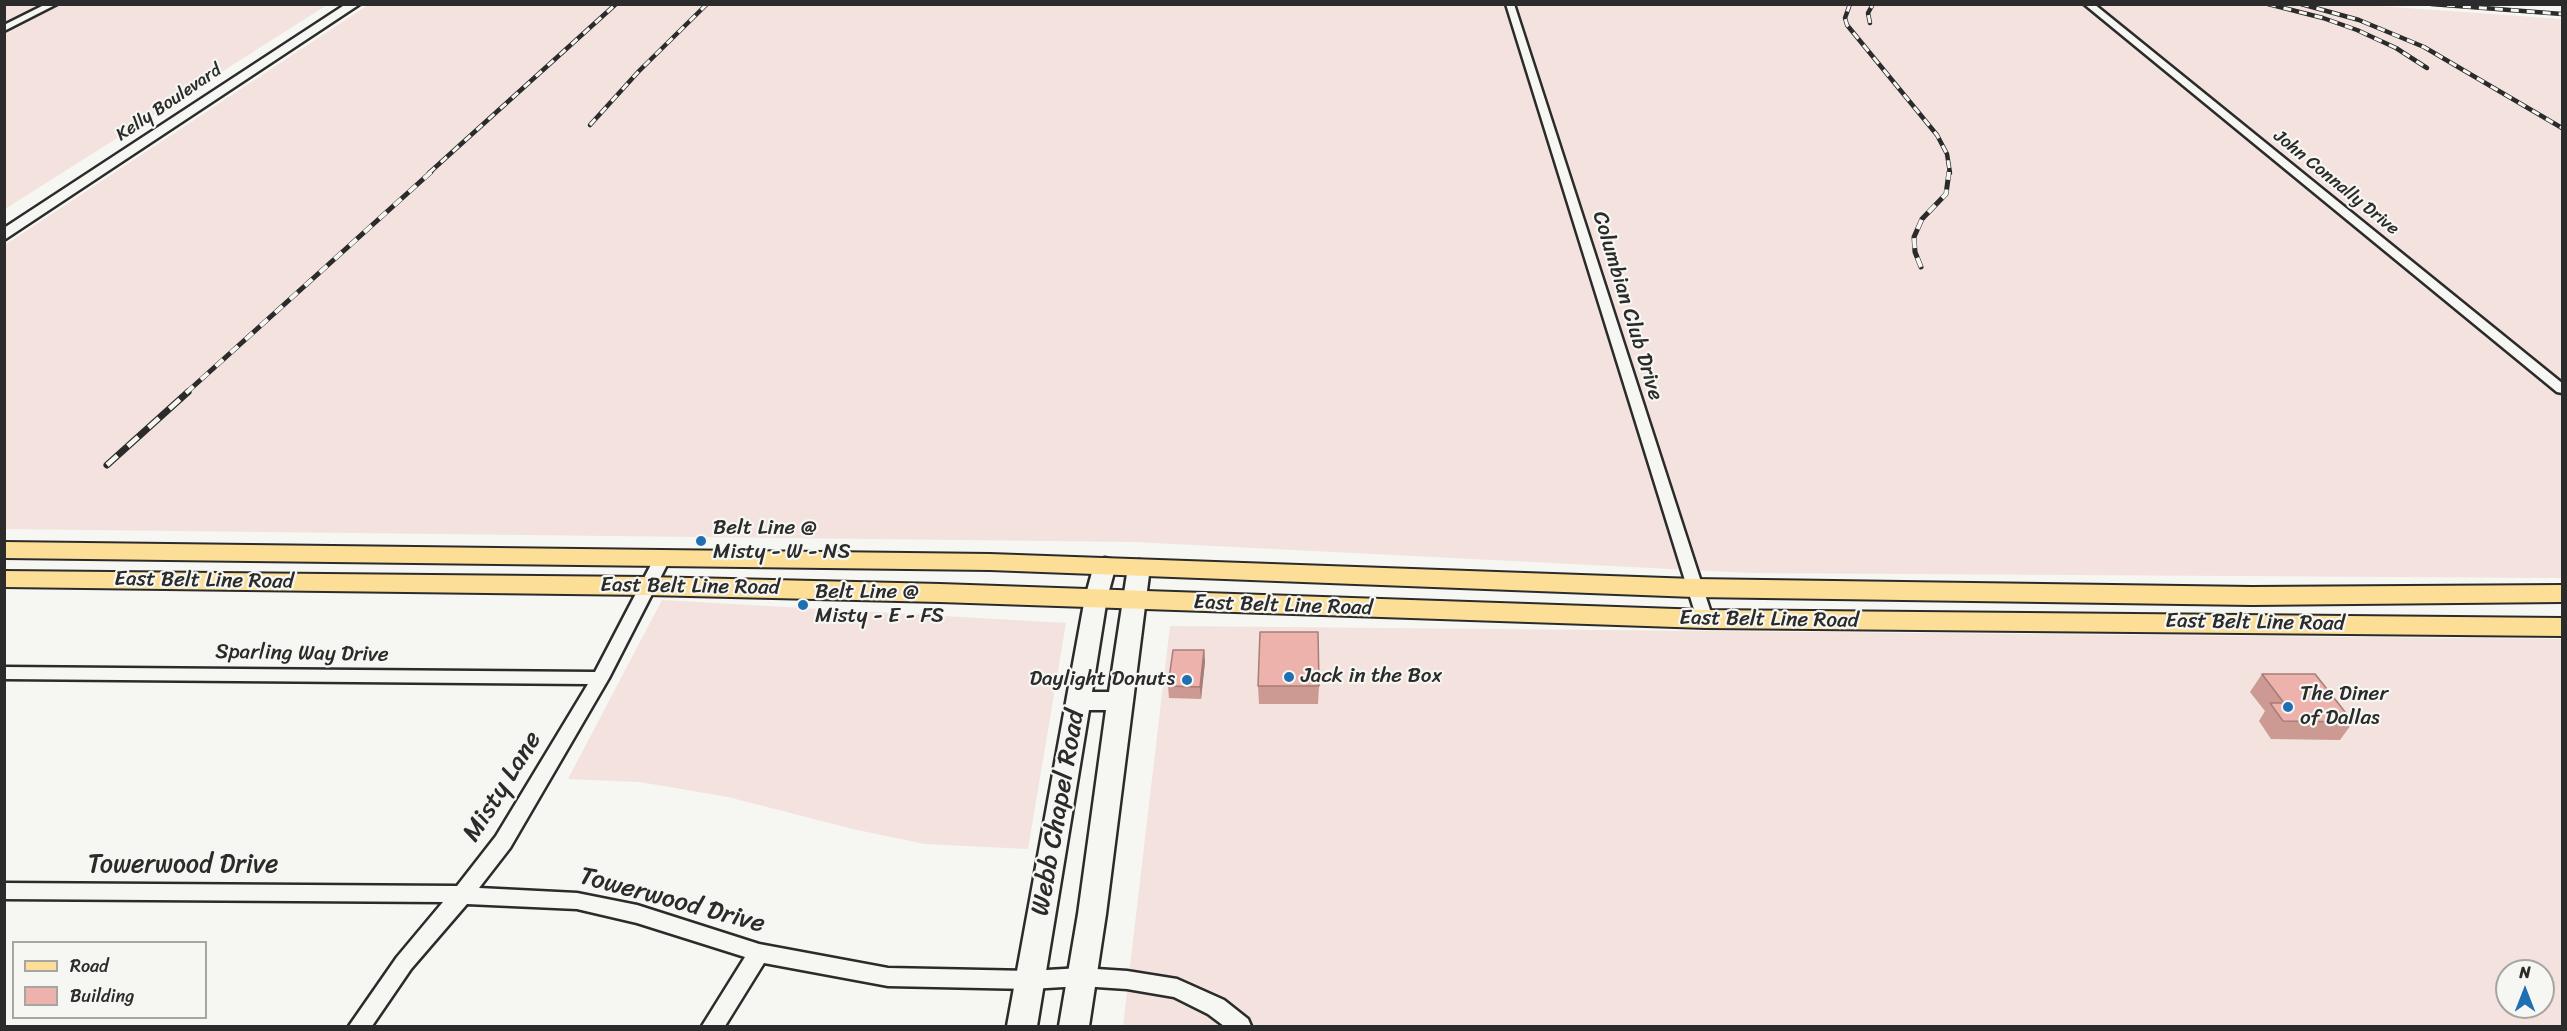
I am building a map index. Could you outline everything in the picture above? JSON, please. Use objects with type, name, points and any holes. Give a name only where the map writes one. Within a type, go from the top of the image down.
[{"type":"main road","name":"East Belt Line Road","points":[[4,550],[663,557],[1105,565],[1694,588],[2252,596],[2562,594]]},
{"type":"main road","points":[[47,579],[77,550]]},
{"type":"main road","name":"East Belt Line Road","points":[[4,579],[647,586],[1096,598],[1705,620],[2562,627]]},
{"type":"main road","points":[[2252,596],[2272,623]]},
{"type":"street","points":[[4,29],[53,4]]},
{"type":"street","name":"Kelly Boulevard","points":[[4,218],[320,16],[355,4]]},
{"type":"street","name":"Columbian Club Drive","points":[[1510,4],[1705,620]]},
{"type":"street","name":"John Connally Drive","points":[[2088,4],[2562,389]]},
{"type":"street","name":"Kelly Boulevard","points":[[4,235],[183,118],[338,10]]},
{"type":"street","points":[[161,118],[183,118]]},
{"type":"street","name":"Misty Lane","points":[[360,1026],[404,963],[462,895],[503,842],[600,678],[663,557]]},
{"type":"street","name":"Webb Chapel Road","points":[[1022,1026],[1096,598],[1105,565]]},
{"type":"street","name":"Webb Chapel Road","points":[[1074,1026],[1092,914],[1119,701],[1139,567]]},
{"type":"street","name":"Sparling Way Drive","points":[[4,673],[600,678]]},
{"type":"street","points":[[1078,701],[1119,701]]},
{"type":"street","name":"Towerwood Drive","points":[[4,891],[462,895],[577,901],[637,915],[759,953],[888,977],[1030,980],[1081,977],[1127,980],[1177,988],[1216,1007],[1239,1026]]},
{"type":"street","points":[[713,1026],[759,953]]},
{"type":"shaded area","points":[[2350,4],[2562,19],[2562,578],[1751,573],[1135,542],[5,529],[5,245],[368,5]]},
{"type":"shaded area","points":[[5,5],[327,5],[5,209]]},
{"type":"shaded area","points":[[662,600],[1066,623],[1028,849],[925,844],[853,829],[728,797],[640,782],[568,779]]},
{"type":"shaded area","points":[[1170,626],[2562,639],[2562,1026],[1123,1026]]},
{"type":"building","name":"Jack in the Box","points":[[1260,632],[1318,632],[1319,686],[1258,686]]},
{"type":"building","name":"Daylight Donuts","points":[[1173,650],[1204,650],[1200,687],[1168,686]]},
{"type":"building","points":[[2262,674],[2315,674],[2353,722],[2283,721],[2270,703],[2284,703]]},
{"type":"railway","points":[[429,173],[616,4]]},
{"type":"railway","points":[[590,125],[639,71],[707,4]]},
{"type":"railway","points":[[1850,4],[1845,18],[1847,25],[1937,135],[1947,154],[1950,173]]},
{"type":"railway","points":[[1870,23],[1868,13],[1873,4]]},
{"type":"railway","points":[[2268,4],[2323,18],[2357,30],[2396,48],[2427,68]]},
{"type":"railway","points":[[2301,4],[2359,20],[2424,47],[2562,128]]},
{"type":"railway","points":[[2431,4],[2562,14]]},
{"type":"railway","points":[[186,393],[431,172]]},
{"type":"railway","points":[[1921,267],[1915,252],[1914,237],[1922,219],[1946,194],[1949,172]]},
{"type":"railway","points":[[107,465],[188,392]]},
{"type":"place","name":"Belt Line @ Misty - W - NS","points":[[701,541]]},
{"type":"place","name":"Belt Line @ Misty - E - FS","points":[[803,605]]},
{"type":"place","name":"Jack in the Box","points":[[1289,677]]},
{"type":"place","name":"Daylight Donuts","points":[[1187,680]]},
{"type":"place","name":"The Diner of Dallas","points":[[2288,707]]}]
